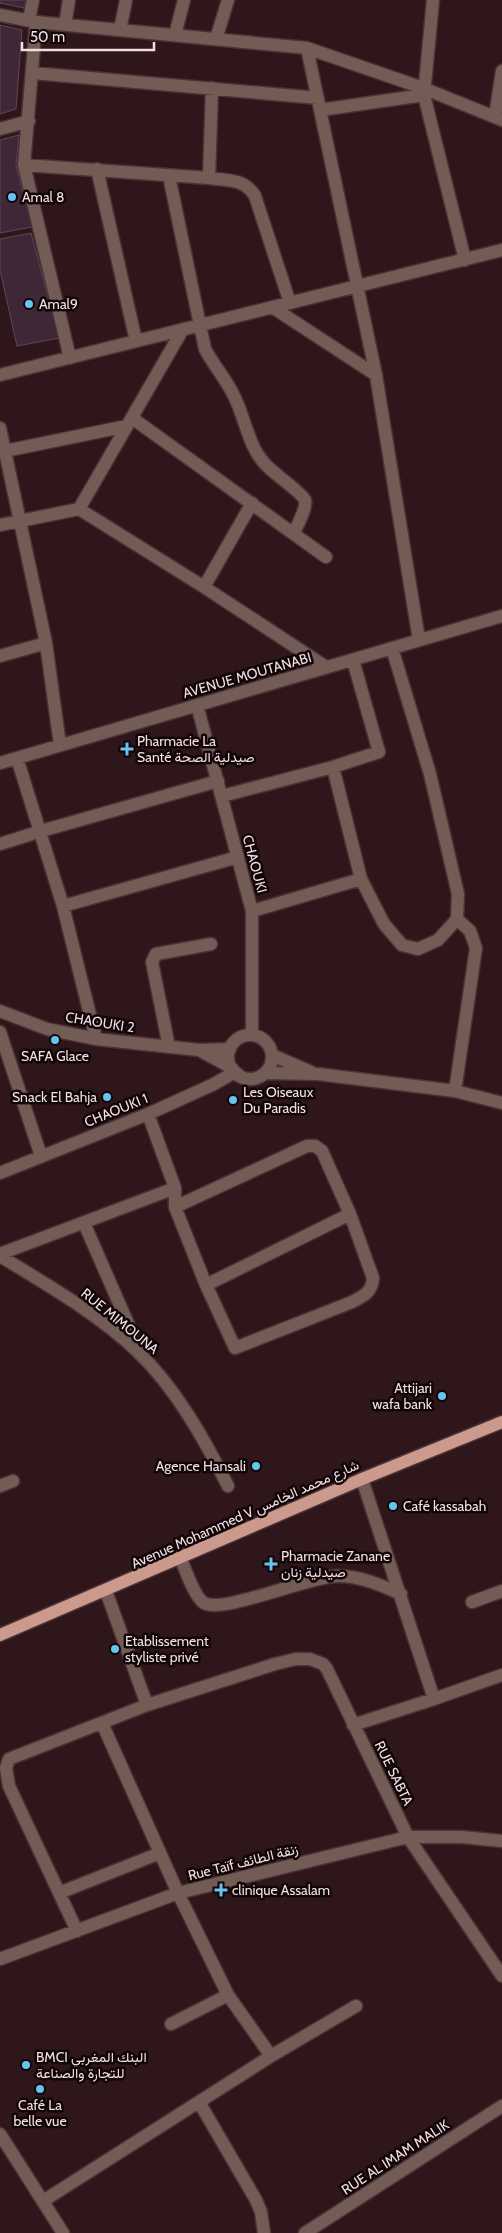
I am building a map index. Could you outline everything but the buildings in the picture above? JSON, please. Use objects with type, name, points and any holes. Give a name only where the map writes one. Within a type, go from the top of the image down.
[{"type":"main road","name":"Avenue Mohammed V شارع محمد الخامس","points":[[0,1636],[362,1479],[502,1422]]},
{"type":"street","points":[[32,0],[33,73],[24,165],[70,358]]},
{"type":"street","points":[[65,24],[70,0]]},
{"type":"street","points":[[120,30],[126,0]]},
{"type":"street","points":[[175,35],[184,0]]},
{"type":"street","points":[[216,39],[228,0]]},
{"type":"street","points":[[433,0],[423,91],[465,260]]},
{"type":"street","points":[[0,15],[33,21],[307,48],[499,118],[502,71]]},
{"type":"street","points":[[307,48],[376,375],[418,640]]},
{"type":"street","points":[[33,73],[212,88],[319,104],[423,91]]},
{"type":"street","points":[[209,178],[212,88]]},
{"type":"street","points":[[0,129],[29,121]]},
{"type":"street","points":[[24,165],[209,178],[239,182],[249,187],[255,196],[290,303]]},
{"type":"street","points":[[97,169],[136,341]]},
{"type":"street","points":[[169,176],[205,349],[211,362],[226,381],[236,400],[252,446],[264,464],[283,482],[300,493],[304,500],[305,506],[294,533]]},
{"type":"street","points":[[0,375],[502,250]]},
{"type":"street","points":[[272,308],[376,375]]},
{"type":"street","points":[[78,509],[183,330]]},
{"type":"street","points":[[5,451],[129,422],[252,503],[326,557]]},
{"type":"street","points":[[0,428],[46,643],[60,745]]},
{"type":"street","points":[[204,587],[252,503]]},
{"type":"street","points":[[0,525],[78,509],[204,587],[326,667]]},
{"type":"street","name":"AVENUE MOUTANABI","points":[[0,763],[502,616]]},
{"type":"street","points":[[0,656],[46,643]]},
{"type":"street","points":[[333,767],[361,879],[384,924],[402,945],[418,949],[438,940],[457,919],[458,894],[430,774],[392,648]]},
{"type":"street","points":[[222,796],[333,767],[380,752],[353,660]]},
{"type":"street","name":"CHAOUKI","points":[[197,705],[252,911],[252,1035]]},
{"type":"street","points":[[17,758],[63,906],[96,1039]]},
{"type":"street","points":[[0,844],[218,781]]},
{"type":"street","points":[[63,906],[238,857]]},
{"type":"street","points":[[252,911],[361,879]]},
{"type":"street","points":[[455,1091],[476,948],[470,930],[457,919]]},
{"type":"street","points":[[169,1047],[152,962],[156,954],[211,944]]},
{"type":"street","name":"CHAOUKI 2","points":[[0,1011],[47,1029],[96,1039],[199,1050],[230,1049]]},
{"type":"street","points":[[0,1032],[41,1156]]},
{"type":"street","points":[[265,1073],[269,1068],[272,1055],[266,1041],[252,1035],[241,1037],[230,1049],[229,1062],[236,1072],[253,1078],[265,1073],[318,1074],[455,1091],[502,1103]]},
{"type":"street","name":"CHAOUKI 2","points":[[199,1050],[236,1072]]},
{"type":"street","points":[[272,1055],[318,1074]]},
{"type":"street","name":"CHAOUKI 1","points":[[0,1172],[148,1114],[236,1072]]},
{"type":"street","points":[[148,1114],[175,1188],[175,1207],[206,1285],[235,1348],[352,1302],[370,1291],[373,1278],[350,1214],[322,1151],[315,1146],[307,1146],[175,1207]]},
{"type":"street","name":"RUE MIMOUNA","points":[[0,1255],[175,1188]]},
{"type":"street","points":[[206,1285],[350,1214]]},
{"type":"street","points":[[84,1223],[142,1356]]},
{"type":"street","name":"RUE MIMOUNA","points":[[0,1255],[80,1306],[142,1356],[154,1369],[188,1416],[228,1486]]},
{"type":"street","points":[[362,1479],[434,1699]]},
{"type":"street","points":[[0,1486],[13,1481]]},
{"type":"street","points":[[181,1559],[198,1598],[206,1604],[225,1604],[313,1579],[338,1576],[376,1583],[401,1594]]},
{"type":"street","points":[[106,1591],[148,1705]]},
{"type":"street","points":[[472,1602],[502,1591]]},
{"type":"street","name":"RUE SABTA","points":[[59,1893],[8,1786],[6,1764],[9,1759],[148,1705],[225,1679],[296,1659],[316,1660],[323,1664],[331,1674],[408,1837],[502,1976]]},
{"type":"street","points":[[353,1724],[434,1699],[502,1674]]},
{"type":"street","points":[[102,1723],[178,1893],[228,1994],[271,2056]]},
{"type":"street","name":"Rue Taïf زنقة الطائف","points":[[0,1959],[178,1893],[408,1837],[462,1836],[502,1841]]},
{"type":"street","points":[[77,1931],[59,1893],[160,1853]]},
{"type":"street","points":[[171,2024],[228,1994]]},
{"type":"street","points":[[43,2201],[271,2056],[356,2006]]},
{"type":"street","points":[[199,2102],[256,2200],[261,2212],[264,2233]]},
{"type":"street","name":"RUE AL IMAM MALIK","points":[[305,2233],[502,2106]]},
{"type":"street","points":[[0,2134],[63,2233]]},
{"type":"place","name":"Amal 8","points":[[12,197]]},
{"type":"place","name":"Amal9","points":[[29,304]]},
{"type":"place","name":"Pharmacie La Santé صيدلية الصحة","points":[[127,749]]},
{"type":"place","name":"SAFA Glace","points":[[55,1040]]},
{"type":"place","name":"Snack El Bahja","points":[[107,1097]]},
{"type":"place","name":"Les Oiseaux Du Paradis","points":[[233,1100]]},
{"type":"place","name":"Attijari wafa bank","points":[[442,1396]]},
{"type":"place","name":"Agence Hansali","points":[[256,1466]]},
{"type":"place","name":"Café kassabah","points":[[393,1506]]},
{"type":"place","name":"Pharmacie Zanane صيدلية زنان","points":[[271,1564]]},
{"type":"place","name":"Etablissement styliste privé","points":[[115,1649]]},
{"type":"place","name":"clinique Assalam","points":[[221,1890]]},
{"type":"place","name":"BMCI البنك المغربي للتجارة والصناعة","points":[[26,2065]]},
{"type":"place","name":"Café La belle vue","points":[[40,2089]]}]
